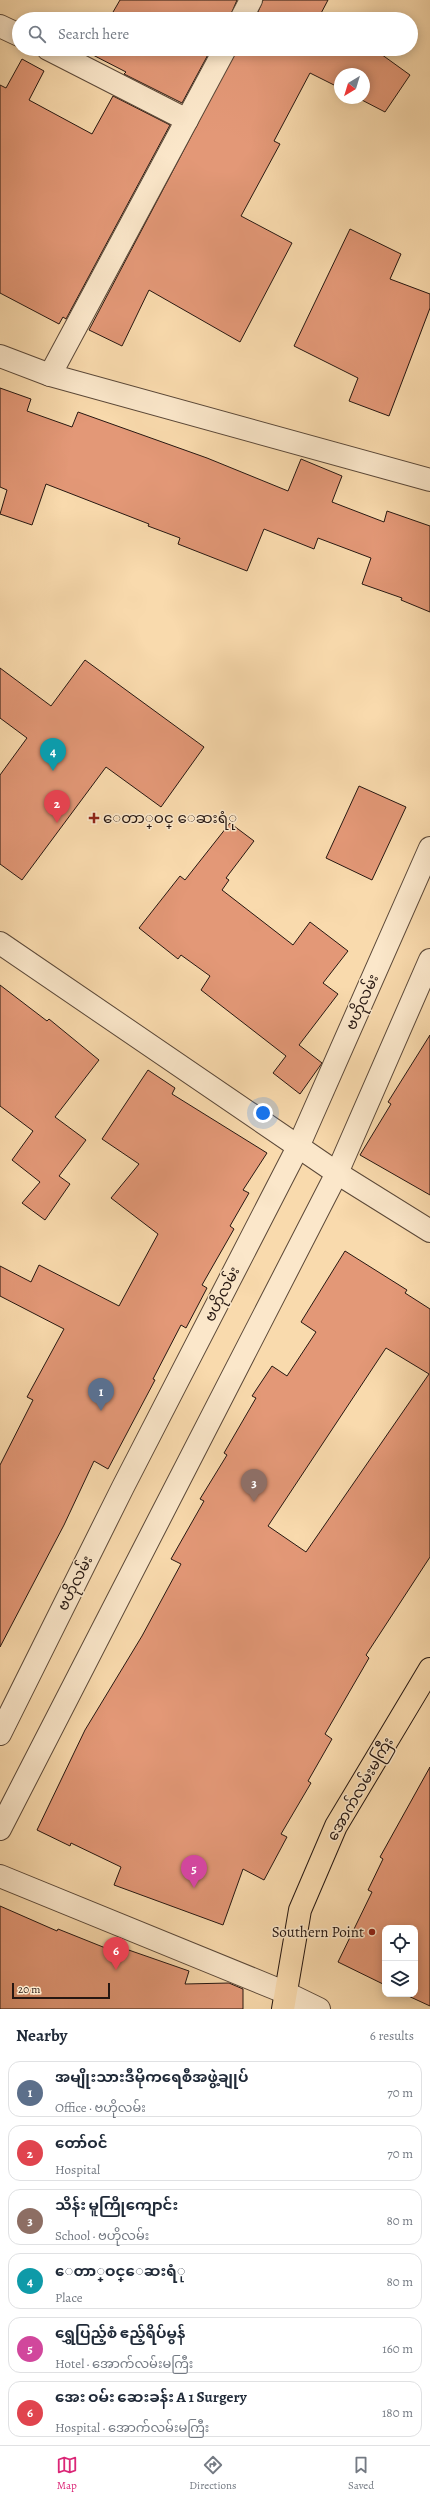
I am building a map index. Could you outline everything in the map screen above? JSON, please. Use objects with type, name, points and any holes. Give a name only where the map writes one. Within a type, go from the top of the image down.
[{"type":"main road","name":"အောက်လမ်းမကြီး","points":[[283,2001],[300,1910],[336,1826],[430,1669]]},
{"type":"street","points":[[245,12],[251,0]]},
{"type":"street","points":[[0,26],[12,32]]},
{"type":"street","points":[[62,56],[186,120]]},
{"type":"street","points":[[50,375],[221,56]]},
{"type":"street","points":[[0,356],[50,375],[430,480]]},
{"type":"street","name":"ဗဟိုလမ်း","points":[[0,1734],[127,1480],[298,1147],[430,848]]},
{"type":"street","points":[[0,944],[298,1147],[430,1231]]},
{"type":"street","points":[[0,1829],[337,1173],[430,960]]},
{"type":"street","points":[[0,1876],[283,2001],[319,2009]]},
{"type":"building","points":[[120,0],[237,0],[232,12],[113,12]]},
{"type":"building","points":[[263,0],[328,0],[322,12],[258,12]]},
{"type":"building","points":[[95,56],[207,56],[182,103],[124,74],[126,72]]},
{"type":"building","points":[[233,56],[384,56],[410,75],[385,112],[370,104],[370,68],[334,68],[334,85],[310,73],[274,141],[280,144],[241,216],[292,243],[240,342],[149,290],[122,346],[89,330]]},
{"type":"building","points":[[22,59],[44,71],[29,100],[92,134],[113,96],[170,125],[66,319],[63,317],[59,324],[0,293],[0,85],[6,88]]},
{"type":"building","points":[[350,229],[401,254],[390,279],[430,294],[430,308],[389,416],[349,401],[358,378],[294,346]]},
{"type":"building","points":[[0,388],[31,399],[27,411],[72,427],[78,412],[207,458],[288,491],[301,459],[342,476],[332,502],[384,522],[387,511],[430,526],[430,612],[401,600],[402,598],[362,584],[371,558],[318,538],[314,549],[264,529],[247,571],[178,544],[180,538],[148,526],[149,524],[46,484],[32,525],[0,514],[7,490],[0,487]]},
{"type":"building","points":[[85,660],[204,747],[161,807],[106,767],[22,880],[0,864],[0,775],[27,738],[0,718],[0,668],[51,706]]},
{"type":"building","points":[[359,786],[406,807],[372,880],[326,858]]},
{"type":"building","points":[[230,823],[254,841],[226,878],[229,880],[222,890],[293,945],[310,922],[348,951],[323,983],[338,994],[299,1045],[322,1063],[300,1094],[273,1073],[286,1056],[201,990],[210,976],[181,955],[178,959],[139,928],[180,876],[185,880]]},
{"type":"building","points":[[0,985],[47,1021],[49,1019],[99,1060],[55,1117],[86,1140],[59,1176],[70,1184],[45,1220],[22,1203],[40,1182],[12,1160],[33,1131],[0,1106]]},
{"type":"building","points":[[430,1035],[430,1195],[360,1155],[391,1104],[388,1102]]},
{"type":"building","points":[[148,1070],[175,1088],[172,1094],[267,1153],[243,1190],[249,1193],[230,1226],[234,1229],[202,1285],[207,1288],[186,1328],[181,1325],[153,1379],[155,1380],[108,1469],[94,1461],[64,1525],[0,1647],[0,1465],[33,1400],[27,1397],[64,1329],[0,1296],[0,1266],[31,1282],[39,1265],[119,1306],[158,1234],[111,1198],[139,1164],[102,1139]]},
{"type":"building","points":[[345,1251],[407,1290],[405,1293],[430,1309],[430,1557],[366,1655],[369,1658],[325,1734],[332,1739],[308,1781],[311,1783],[281,1834],[287,1837],[264,1880],[243,1869],[223,1925],[114,1885],[121,1867],[71,1843],[70,1846],[37,1830],[85,1730],[142,1636],[181,1564],[171,1559],[204,1501],[200,1499],[227,1455],[224,1453],[256,1398],[252,1396],[272,1366],[287,1376],[316,1332],[301,1322]],"holes":[[[386,1348],[429,1374],[306,1552],[268,1526]]]},
{"type":"building","points":[[430,1767],[430,2006],[410,1997],[418,1997],[418,1925],[382,1925],[382,1984],[338,1962],[372,1892],[368,1890],[383,1859],[380,1857]]},
{"type":"building","points":[[0,1906],[57,1931],[58,1929],[118,1953],[120,1947],[189,1971],[185,1984],[229,1983],[243,1989],[243,2009],[0,2009]]},
{"type":"place","name":"ေတာ္ဝင္ေဆးရံု","points":[[53,771]]},
{"type":"place","name":"ေတာ္ဝင္ ေဆးရံု","points":[[94,818]]},
{"type":"place","name":"တော်ဝင်","points":[[57,823]]},
{"type":"place","name":"အမျိုးသားဒီမိုကရေစီအဖွဲ့ချုပ်","points":[[101,1411]]},
{"type":"place","name":"သိန်း မူကြိုကျောင်း","points":[[254,1502]]},
{"type":"place","name":"ရွှေပြည့်စံ ဧည့်ရိပ်မွန်","points":[[194,1888]]},
{"type":"place","name":"Southern Point","points":[[372,1932]]},
{"type":"place","name":"အေး ဝမ်း ဆေးခန်း A 1 Surgery","points":[[116,1970]]}]
